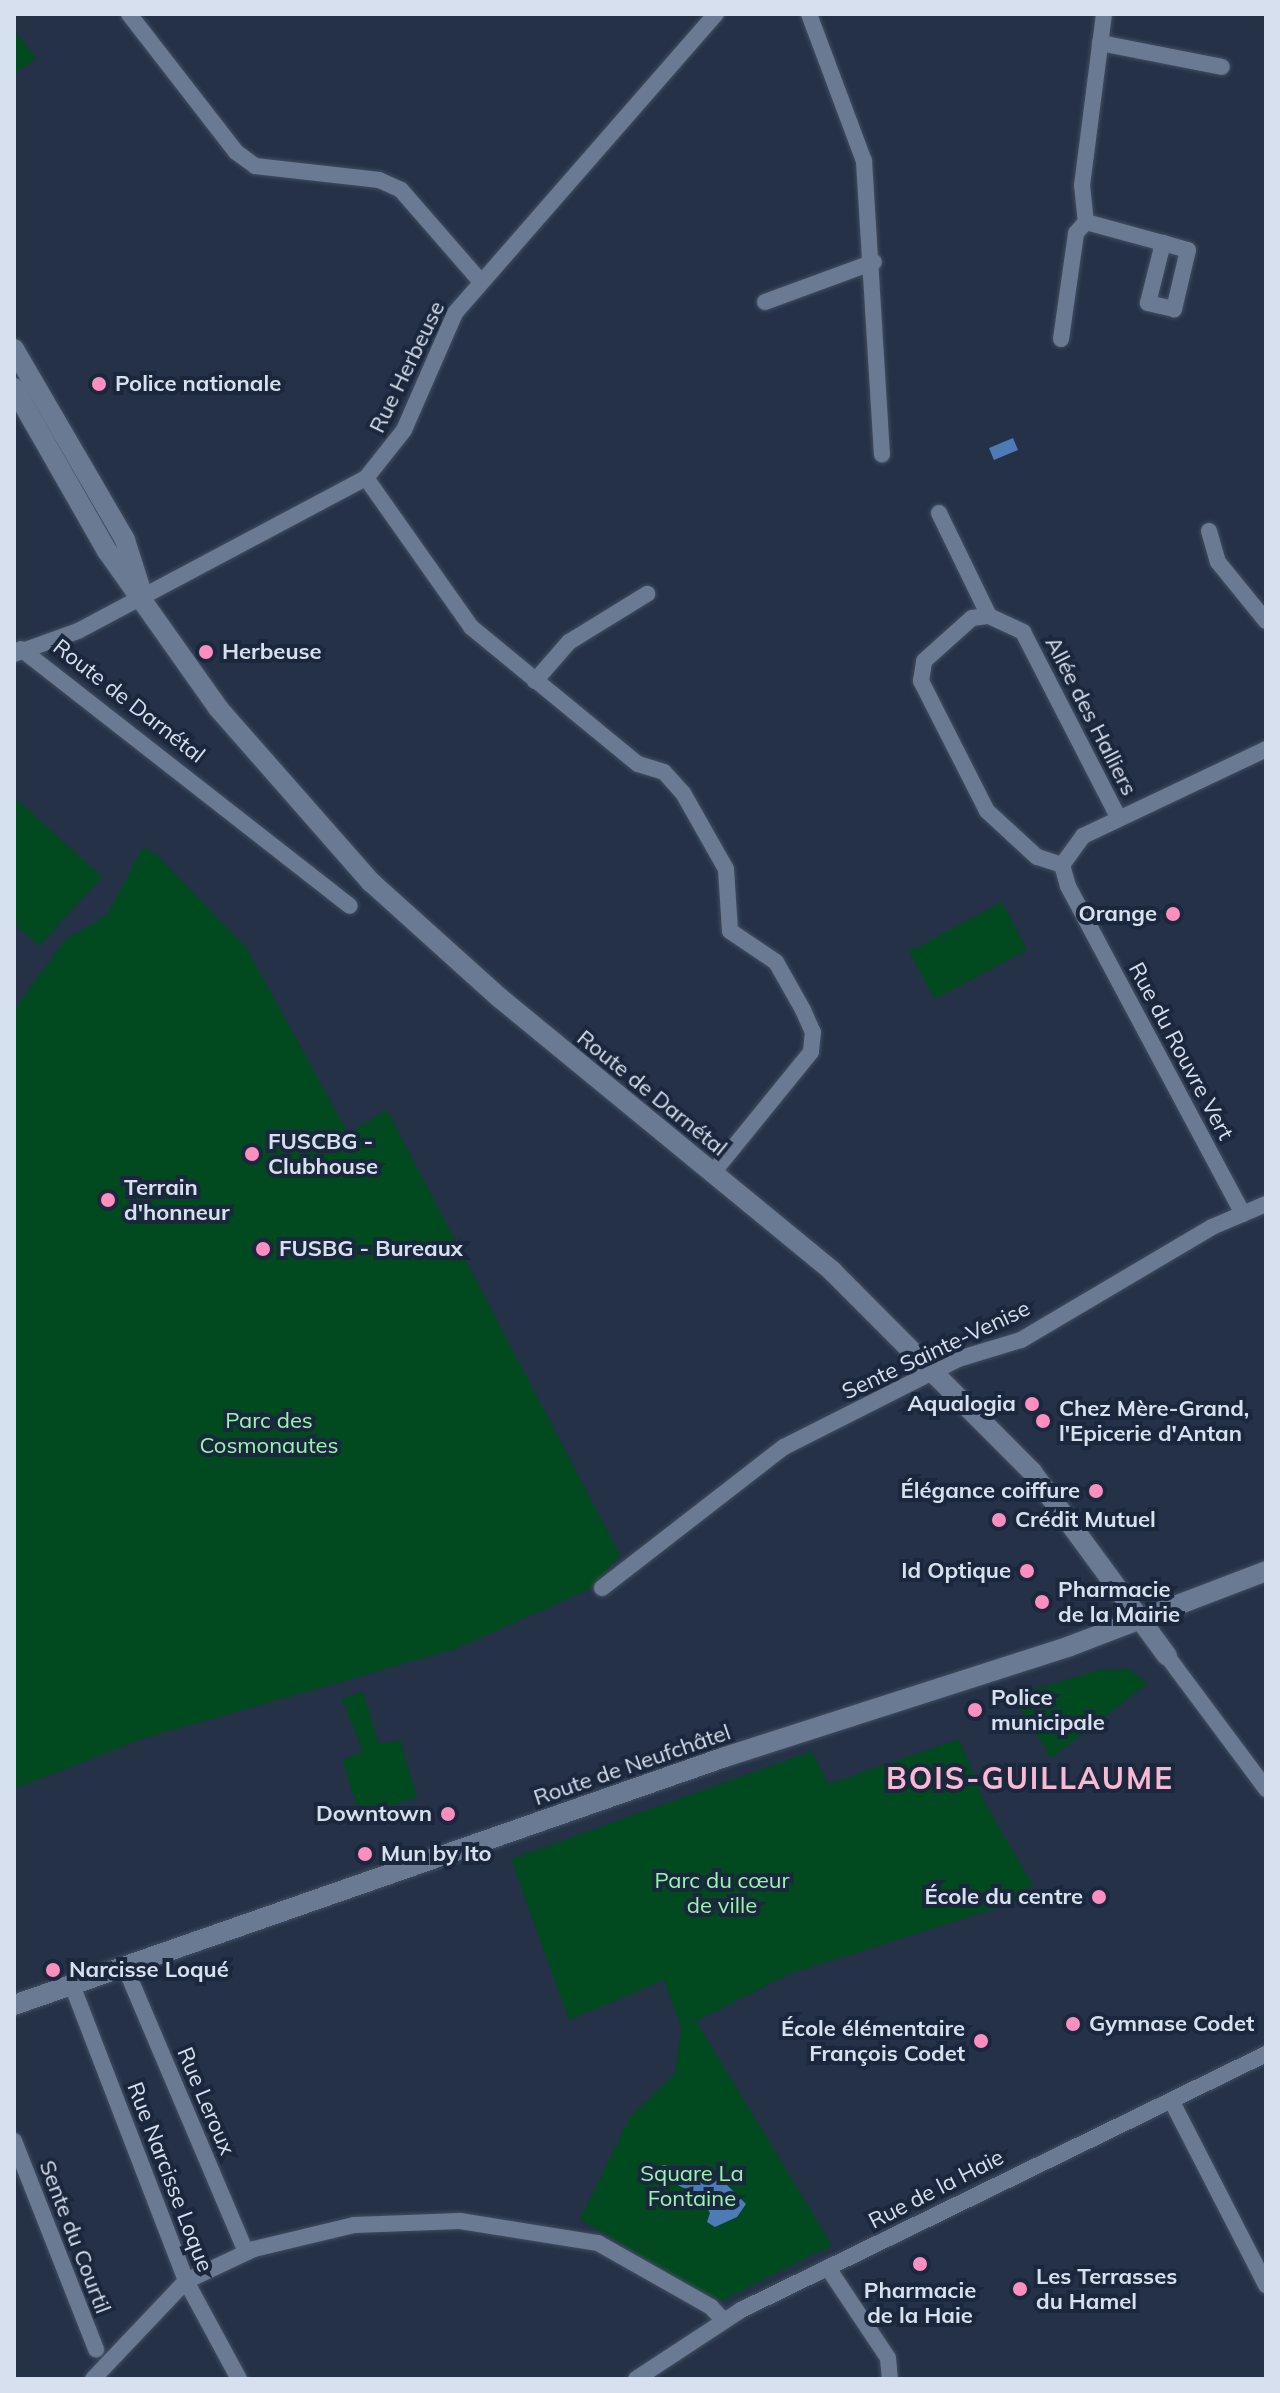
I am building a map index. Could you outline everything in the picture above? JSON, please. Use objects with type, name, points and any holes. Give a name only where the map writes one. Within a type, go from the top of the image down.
[{"type":"main road","name":"Route de Darnétal","points":[[14,349],[125,540],[142,594]]},
{"type":"main road","name":"Route de Darnétal","points":[[14,388],[107,551],[142,594],[248,747],[371,882],[448,955],[832,1271],[1032,1472],[1167,1656]]},
{"type":"main road","name":"Route de Neufchâtel","points":[[14,2005],[725,1757],[1141,1619],[1266,1571]]},
{"type":"street","points":[[129,14],[236,152],[255,166],[379,180],[401,190],[480,281]]},
{"type":"street","name":"Rue Herbeuse","points":[[19,651],[181,579],[366,478],[404,430],[455,313],[716,14]]},
{"type":"street","points":[[809,14],[864,161],[874,262],[882,454]]},
{"type":"street","points":[[1061,339],[1076,233],[1086,222],[1082,185],[1104,14]]},
{"type":"street","points":[[1100,43],[1222,67]]},
{"type":"street","points":[[1086,222],[1163,243]]},
{"type":"street","points":[[765,302],[874,262]]},
{"type":"street","points":[[366,478],[471,627],[638,764],[664,772],[683,793],[726,869],[730,931],[776,962],[813,1032],[811,1052],[712,1174]]},
{"type":"street","points":[[939,513],[989,616],[972,618],[924,661],[921,681],[987,811],[1037,857],[1062,865],[1083,836],[1266,749]]},
{"type":"street","points":[[1209,531],[1218,562],[1266,621]]},
{"type":"street","points":[[535,681],[569,642],[647,594]]},
{"type":"street","name":"Allée des Halliers","points":[[989,616],[1023,632],[1118,817]]},
{"type":"street","name":"Route de Darnétal","points":[[19,651],[350,906]]},
{"type":"street","name":"Rue du Rouvre Vert","points":[[1062,865],[1068,886],[1243,1214]]},
{"type":"street","name":"Sente Sainte-Venise","points":[[602,1588],[784,1447],[936,1374],[958,1359],[1021,1340],[1092,1294],[1266,1204]]},
{"type":"street","points":[[1167,1656],[1266,1789]]},
{"type":"street","name":"Rue Leroux","points":[[125,1967],[246,2252]]},
{"type":"street","name":"Rue Narcisse Loque","points":[[72,1985],[186,2281],[239,2379]]},
{"type":"street","name":"Rue de la Haie","points":[[636,2379],[724,2321],[1070,2147],[1172,2102],[1266,2054]]},
{"type":"street","points":[[1172,2102],[1266,2285]]},
{"type":"street","name":"Sente du Courtil","points":[[14,2141],[96,2349]]},
{"type":"street","points":[[93,2379],[186,2281],[246,2252],[354,2225],[460,2221],[598,2243],[711,2307],[724,2321]]},
{"type":"street","points":[[828,2268],[888,2358],[890,2379]]},
{"type":"green space","points":[[14,30],[37,59],[14,73]]},
{"type":"green space","points":[[14,797],[102,877],[39,946],[14,924]]},
{"type":"green space","name":"Parc des Cosmonautes","points":[[143,847],[157,855],[247,949],[348,1133],[387,1110],[620,1555],[592,1588],[455,1649],[145,1738],[14,1789],[14,1010],[65,940],[108,914]]},
{"type":"green space","points":[[1002,902],[1027,950],[935,999],[909,952]]},
{"type":"green space","points":[[1102,1669],[1131,1670],[1147,1684],[1051,1758],[1012,1696]]},
{"type":"green space","points":[[363,1691],[379,1744],[400,1740],[417,1797],[361,1816],[342,1760],[363,1752],[342,1699]]},
{"type":"green space","name":"Parc du cœur de ville","points":[[959,1739],[985,1803],[1033,1885],[1010,1904],[789,1974],[696,2021],[832,2245],[723,2300],[703,2294],[580,2219],[630,2117],[675,2074],[681,2027],[664,1980],[569,2020],[511,1859],[812,1751],[828,1784]]},
{"type":"water","points":[[1013,438],[1018,450],[994,460],[989,448]]},
{"type":"water","points":[[664,2165],[724,2182],[746,2204],[737,2217],[715,2227],[707,2222],[710,2213],[700,2196],[655,2174],[654,2169]]},
{"type":"place","name":"Police nationale","points":[[99,384]]},
{"type":"place","name":"Herbeuse","points":[[206,652]]},
{"type":"place","name":"Orange","points":[[1173,914]]},
{"type":"place","name":"FUSCBG - Clubhouse","points":[[252,1154]]},
{"type":"place","name":"Terrain d'honneur","points":[[108,1200]]},
{"type":"place","name":"FUSBG - Bureaux","points":[[263,1249]]},
{"type":"place","name":"Aqualogia","points":[[1032,1404]]},
{"type":"place","name":"Chez Mère-Grand, l'Epicerie d'Antan","points":[[1043,1421]]},
{"type":"place","name":"Élégance coiffure","points":[[1096,1491]]},
{"type":"place","name":"Crédit Mutuel","points":[[999,1520]]},
{"type":"place","name":"Id Optique","points":[[1027,1571]]},
{"type":"place","name":"Pharmacie de la Mairie","points":[[1042,1602]]},
{"type":"place","name":"Police municipale","points":[[975,1710]]},
{"type":"place","name":"Downtown","points":[[448,1814]]},
{"type":"place","name":"Mun by Ito","points":[[365,1854]]},
{"type":"place","name":"École du centre","points":[[1099,1897]]},
{"type":"place","name":"Narcisse Loqué","points":[[53,1970]]},
{"type":"place","name":"Gymnase Codet","points":[[1073,2024]]},
{"type":"place","name":"École élémentaire François Codet","points":[[981,2041]]},
{"type":"place","name":"Pharmacie de la Haie","points":[[920,2264]]},
{"type":"place","name":"Les Terrasses du Hamel","points":[[1020,2289]]},
{"type":"district","name":"BOIS-GUILLAUME","points":[[1030,1778]]},
{"type":"park label","name":"Square La Fontaine","points":[[692,2186]]}]
